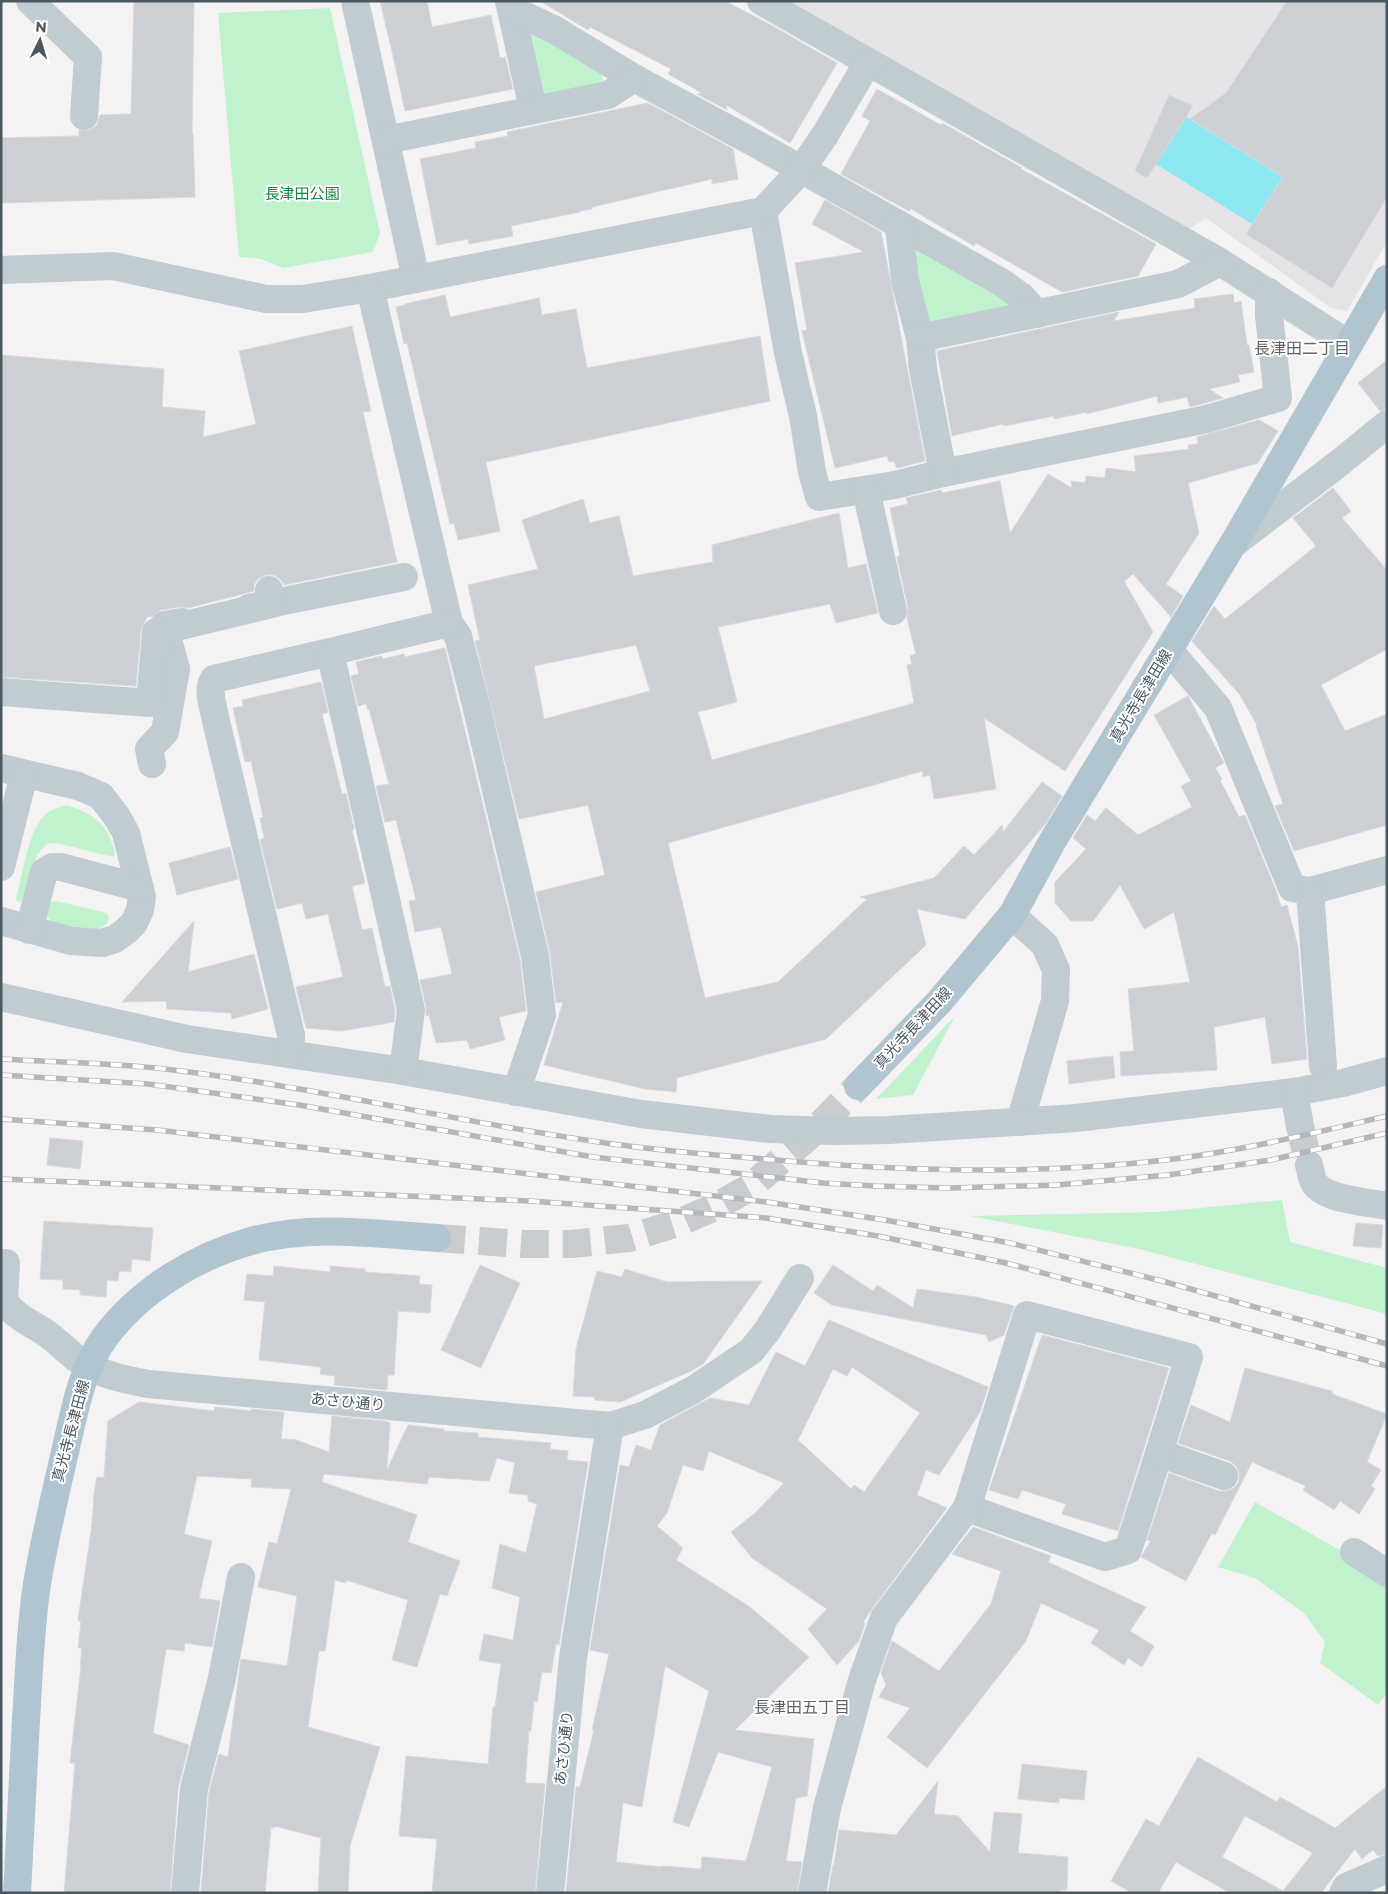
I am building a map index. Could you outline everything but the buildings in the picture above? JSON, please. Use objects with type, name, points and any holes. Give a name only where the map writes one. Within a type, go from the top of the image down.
[{"type":"main road","name":"真光寺長津田線","points":[[858,1086],[939,1002],[1012,915],[1052,842],[1233,544],[1387,279]]},
{"type":"main road","name":"真光寺長津田線","points":[[17,1893],[31,1639],[37,1584],[49,1520],[77,1400],[89,1366],[104,1338],[122,1317],[142,1299],[187,1267],[253,1240],[294,1233],[343,1232],[437,1238]]},
{"type":"street","points":[[30,1],[88,57],[84,116]]},
{"type":"street","points":[[355,1],[416,279]]},
{"type":"street","points":[[760,1],[1220,262],[1348,344]]},
{"type":"street","points":[[510,5],[533,110]]},
{"type":"street","points":[[510,5],[556,30],[634,78],[1001,282],[1022,297],[1037,314]]},
{"type":"street","points":[[1,270],[113,266],[266,299],[304,299],[370,288],[763,211],[801,170],[825,135],[868,62]]},
{"type":"street","points":[[386,140],[608,95],[634,78]]},
{"type":"street","points":[[763,211],[788,353],[803,416],[818,497],[895,485],[944,472],[1207,419],[1278,398],[1269,315],[1269,292]]},
{"type":"street","points":[[899,226],[905,281],[920,338],[923,369],[944,472]]},
{"type":"street","points":[[920,338],[1178,284],[1220,262]]},
{"type":"street","points":[[370,288],[448,623],[458,636],[535,956],[542,1015],[516,1092]]},
{"type":"street","points":[[1233,544],[1387,424]]},
{"type":"street","points":[[866,490],[893,611]]},
{"type":"street","points":[[152,764],[149,749],[165,732],[176,669],[164,625],[404,577]]},
{"type":"street","points":[[1,692],[150,703],[156,632],[272,604],[270,590]]},
{"type":"street","points":[[290,1054],[290,1034],[216,721],[210,692],[211,684],[214,679],[448,623]]},
{"type":"street","points":[[1169,650],[1218,708],[1292,888],[1310,891],[1387,870]]},
{"type":"street","points":[[330,652],[411,1010],[403,1071]]},
{"type":"street","points":[[1,867],[12,771],[78,786],[101,796],[117,817],[126,833],[142,897],[140,910],[134,923],[114,939],[102,943],[89,944],[71,941],[29,930],[1,920]]},
{"type":"street","points":[[29,930],[44,872],[52,868],[61,867],[140,888]]},
{"type":"street","points":[[1310,891],[1323,1066]]},
{"type":"street","points":[[1012,915],[1045,945],[1056,970],[1055,1001],[1020,1122]]},
{"type":"street","points":[[1,997],[187,1039],[403,1071],[641,1114],[770,1128],[834,1131],[880,1130],[1076,1118],[1294,1092],[1343,1083],[1387,1071]]},
{"type":"street","points":[[1294,1092],[1300,1126]]},
{"type":"street","points":[[1309,1165],[1314,1183],[1323,1192],[1387,1206]]},
{"type":"street","name":"あさひ通り","points":[[1,1263],[6,1263],[4,1302],[11,1312],[12,1318],[47,1334],[77,1358],[105,1374],[148,1384],[610,1426],[645,1415],[694,1390],[751,1351],[768,1331],[800,1278]]},
{"type":"street","points":[[812,1893],[827,1808],[862,1680],[884,1618],[967,1508],[1027,1315],[1190,1357],[1128,1550],[1105,1557],[967,1508]]},
{"type":"street","name":"あさひ通り","points":[[550,1893],[573,1658],[610,1426]]},
{"type":"street","points":[[1159,1452],[1224,1476]]},
{"type":"street","points":[[1354,1552],[1387,1573]]},
{"type":"street","points":[[185,1893],[194,1789],[222,1678],[241,1578]]},
{"type":"street","points":[[1344,1893],[1346,1887],[1387,1869]]},
{"type":"shaded area","points":[[782,1],[1387,1],[1387,242],[1347,311],[1331,308],[1206,218],[1185,232]]},
{"type":"green space","name":"長津田公園","points":[[330,8],[380,233],[373,252],[283,268],[261,259],[239,257],[218,13]]},
{"type":"green space","points":[[535,28],[602,65],[603,86],[551,97],[536,89],[527,37]]},
{"type":"green space","points":[[918,247],[1010,295],[1006,312],[936,327],[924,316],[912,256]]},
{"type":"green space","points":[[67,805],[85,812],[105,828],[115,854],[113,857],[57,843],[47,844],[37,855],[25,901],[18,902],[16,899],[24,866],[31,841],[40,820],[53,809]]},
{"type":"green space","points":[[56,901],[107,913],[109,917],[106,924],[100,928],[80,930],[69,928],[46,916],[47,905]]},
{"type":"green space","points":[[955,1016],[913,1095],[876,1099]]},
{"type":"green space","points":[[1282,1200],[1290,1242],[1387,1268],[1387,1314],[1139,1249],[971,1216],[1158,1212]]},
{"type":"green space","points":[[1255,1502],[1345,1553],[1387,1585],[1387,1693],[1378,1705],[1320,1663],[1325,1642],[1304,1613],[1255,1578],[1218,1567]]},
{"type":"water","points":[[1186,117],[1283,177],[1252,224],[1156,164]]},
{"type":"tunnel","points":[[437,1238],[522,1244],[571,1244],[629,1238],[678,1223],[715,1207],[749,1188],[807,1138],[858,1086]]},
{"type":"tunnel","points":[[1300,1126],[1309,1165]]},
{"type":"railway","points":[[1,1059],[137,1066],[211,1075],[265,1083],[483,1123],[632,1146],[692,1153],[908,1169],[1011,1170],[1115,1165],[1166,1160],[1250,1147],[1387,1116]]},
{"type":"railway","points":[[1,1075],[148,1084],[299,1105],[593,1157],[823,1183],[874,1186],[949,1188],[1057,1185],[1168,1175],[1271,1160],[1387,1133]]},
{"type":"railway","points":[[1,1119],[157,1130],[767,1202],[885,1220],[1010,1243],[1162,1281],[1387,1344]]},
{"type":"railway","points":[[1,1179],[530,1201],[766,1218],[878,1236],[1006,1263],[1387,1366]]},
{"type":"district","name":"長津田二丁目","points":[[1302,348]]},
{"type":"district","name":"長津田五丁目","points":[[802,1707]]}]
